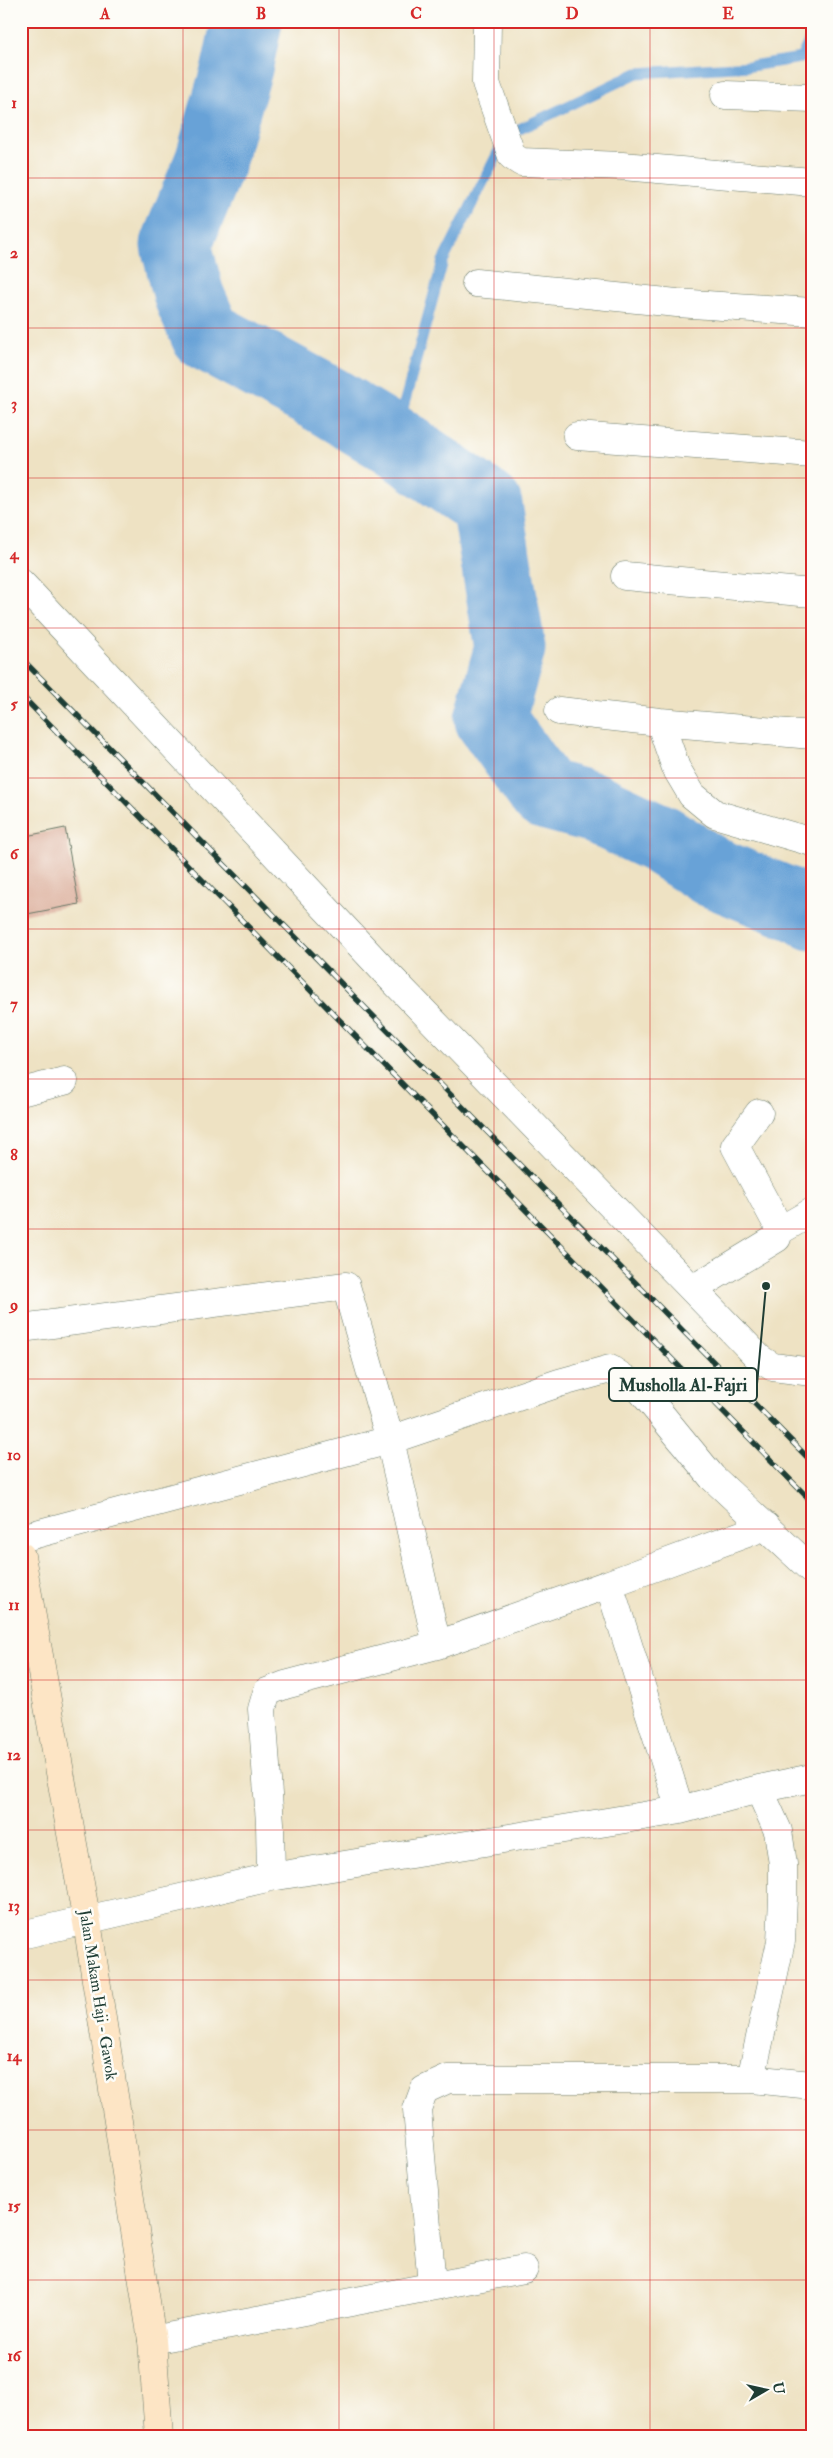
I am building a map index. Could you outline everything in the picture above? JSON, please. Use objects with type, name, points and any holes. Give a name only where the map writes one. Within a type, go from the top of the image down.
[{"type":"street","points":[[487,21],[486,83],[512,156],[530,164],[622,166],[812,182]]},
{"type":"street","points":[[725,95],[812,98]]},
{"type":"street","points":[[476,283],[677,303],[812,312]]},
{"type":"street","points":[[577,436],[812,454]]},
{"type":"street","points":[[625,576],[812,594]]},
{"type":"street","points":[[21,583],[390,977],[760,1359],[773,1367],[806,1369]]},
{"type":"street","points":[[559,710],[660,722],[812,735]]},
{"type":"street","points":[[660,722],[676,768],[692,795],[715,814],[812,842]]},
{"type":"street","points":[[21,1092],[64,1081]]},
{"type":"street","points":[[693,1289],[777,1238],[779,1230],[736,1149],[736,1143],[760,1113]]},
{"type":"street","points":[[779,1230],[812,1212]]},
{"type":"street","points":[[21,1328],[313,1288],[346,1286],[390,1440],[437,1645]]},
{"type":"street","points":[[21,1538],[390,1440],[559,1382],[610,1369],[640,1389],[712,1477],[812,1570]]},
{"type":"street","points":[[271,1877],[262,1709],[267,1692],[285,1685],[437,1645],[766,1526]]},
{"type":"street","name":"Jalan Makam Haji - Gawok","points":[[21,1556],[87,1922],[152,2340],[159,2437]]},
{"type":"street","points":[[609,1584],[680,1810]]},
{"type":"street","points":[[22,1935],[87,1922],[118,1912],[271,1877],[680,1810],[759,1789],[812,1778]]},
{"type":"street","points":[[751,2079],[781,1941],[783,1898],[783,1864],[778,1831],[759,1789]]},
{"type":"street","points":[[432,2286],[417,2109],[424,2090],[448,2079],[751,2079],[812,2085]]},
{"type":"street","points":[[152,2340],[524,2269]]},
{"type":"building","points":[[65,828],[79,904],[22,915],[21,837]]},
{"type":"waterway","points":[[247,21],[237,68],[210,162],[176,245],[189,296],[206,335],[326,400],[394,441],[487,505],[510,648],[490,719],[544,794],[592,807],[660,839],[712,872],[806,910],[812,915]]},
{"type":"waterway","points":[[394,441],[443,261],[507,135],[637,73],[751,66],[801,58],[812,35]]},
{"type":"railway","points":[[21,658],[812,1462]]},
{"type":"railway","points":[[21,695],[812,1502]]},
{"type":"place","name":"Musholla Al-Fajri","points":[[766,1286]]}]
